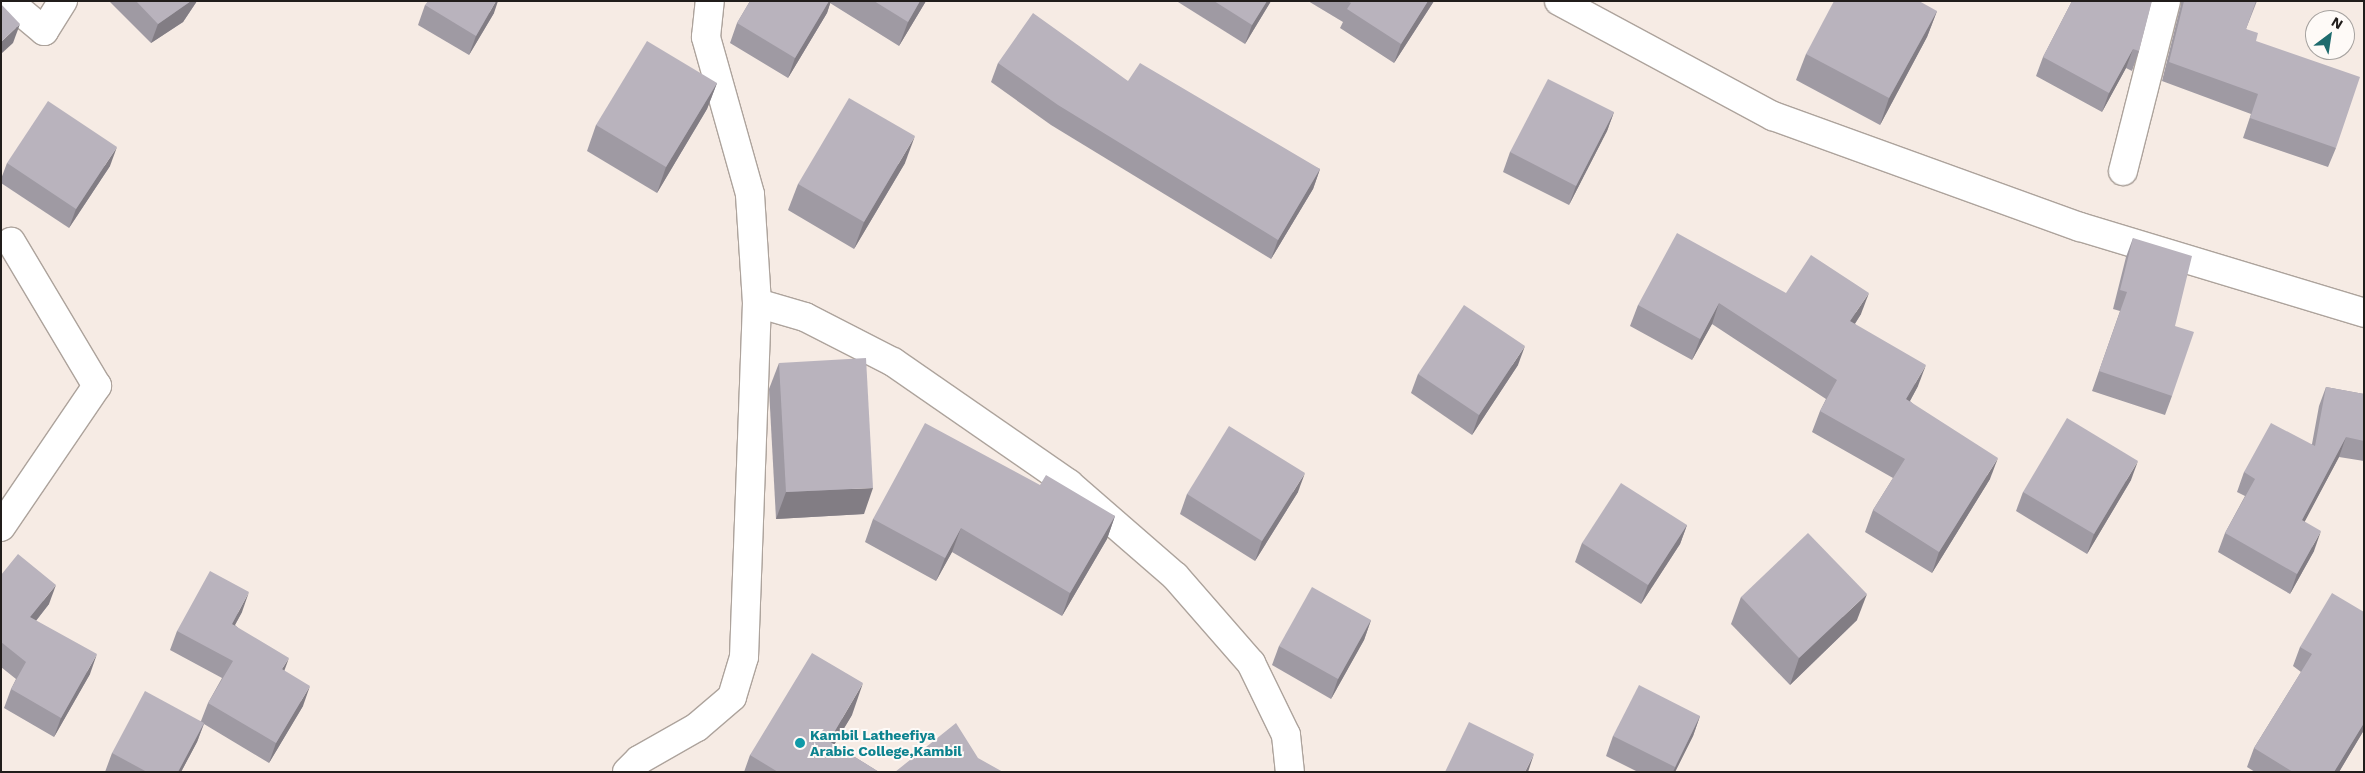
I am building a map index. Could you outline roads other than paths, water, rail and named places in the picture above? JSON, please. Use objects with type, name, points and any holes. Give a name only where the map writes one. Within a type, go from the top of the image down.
[{"type":"street","points":[[8,1],[44,31],[63,1]]},
{"type":"street","points":[[627,772],[639,760],[697,727],[732,697],[744,657],[757,303],[750,194],[706,37],[710,1]]},
{"type":"street","points":[[1559,1],[1773,116],[2080,227],[2364,313]]},
{"type":"street","points":[[2123,171],[2166,1]]},
{"type":"street","points":[[1,527],[97,386],[11,242]]},
{"type":"street","points":[[757,303],[805,317],[893,362],[1069,484],[1175,576],[1251,662],[1286,735],[1290,772]]},
{"type":"place","name":"Kambil Latheefiya Arabic College,Kambil","points":[[800,743]]}]
